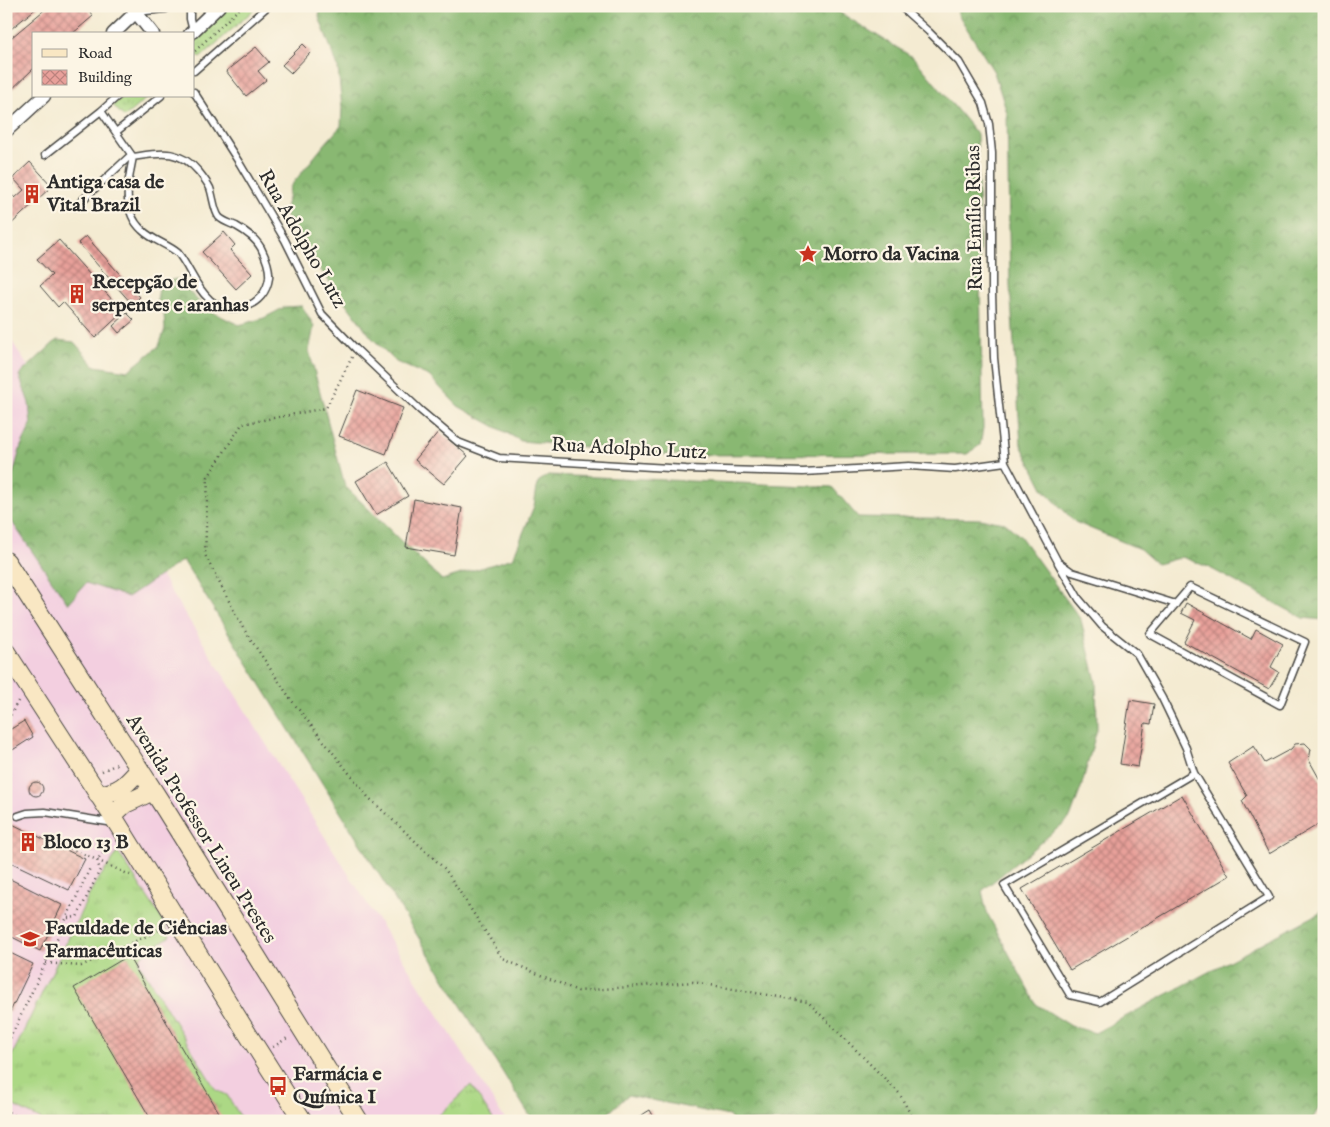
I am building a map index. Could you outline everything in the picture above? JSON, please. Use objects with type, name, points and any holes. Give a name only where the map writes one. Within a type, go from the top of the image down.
[{"type":"main road","name":"Avenida Professor Lineu Prestes","points":[[6,561],[153,791],[359,1121]]},
{"type":"main road","points":[[8,662],[27,684],[117,823],[303,1121]]},
{"type":"main road","points":[[98,795],[112,793],[123,788],[135,764]]},
{"type":"main road","points":[[117,823],[124,804],[153,791]]},
{"type":"street","points":[[191,32],[219,6]]},
{"type":"street","points":[[115,32],[134,9],[151,32]]},
{"type":"street","points":[[6,131],[42,98]]},
{"type":"lane","points":[[190,6],[191,32]]},
{"type":"lane","points":[[195,70],[268,6]]},
{"type":"lane","name":"Rua Emílio Ribas","points":[[900,6],[958,62],[983,103],[989,124],[992,153],[994,358],[1005,462]]},
{"type":"lane","points":[[134,9],[166,8]]},
{"type":"lane","name":"Rua Adolpho Lutz","points":[[195,94],[285,240],[322,314],[420,410],[458,442],[499,458],[686,469],[803,472],[909,466],[955,469],[1005,462]]},
{"type":"lane","points":[[46,155],[116,98]]},
{"type":"lane","points":[[116,132],[159,98]]},
{"type":"lane","points":[[76,208],[132,156],[165,153],[182,157],[193,165],[209,185],[219,216],[224,221],[252,236],[261,248],[269,277],[264,292],[257,301],[247,306],[233,309],[221,306],[210,299],[194,282],[178,252],[141,230],[131,216],[128,200],[127,186],[132,156],[101,111]]},
{"type":"lane","points":[[1005,462],[1078,599],[1102,626],[1137,654],[1162,698],[1186,748],[1194,773],[1270,897],[1100,1002],[1070,994],[1004,885],[1194,773]]},
{"type":"lane","points":[[1058,562],[1072,572],[1176,604]]},
{"type":"lane","points":[[1190,587],[1305,642],[1280,705],[1150,634],[1176,604],[1190,587]]},
{"type":"lane","points":[[18,816],[28,813],[45,812],[117,823]]},
{"type":"path","points":[[195,51],[242,6]]},
{"type":"path","points":[[356,349],[326,408],[242,424],[208,477],[206,555],[243,628],[292,701],[368,797],[445,869],[502,959],[578,991],[692,982],[808,1002],[899,1093],[914,1121]]},
{"type":"path","points":[[6,724],[27,684]]},
{"type":"path","points":[[87,778],[135,764]]},
{"type":"path","points":[[67,918],[77,917],[100,870],[97,860],[117,823]]},
{"type":"path","points":[[70,848],[132,876]]},
{"type":"path","points":[[6,1047],[91,866]]},
{"type":"path","points":[[46,963],[82,966],[178,922]]},
{"type":"path","points":[[260,1054],[302,1029]]},
{"type":"path","points":[[6,1116],[8,1112],[27,1121]]},
{"type":"shaded area","points":[[6,332],[286,776],[506,1121],[6,1121]]},
{"type":"green space","points":[[228,6],[258,6],[200,58],[195,50],[195,38]]},
{"type":"green space","points":[[320,6],[829,6],[914,58],[977,134],[983,428],[980,445],[967,454],[674,455],[521,441],[458,406],[429,376],[396,362],[372,338],[317,265],[285,215],[290,187],[341,126],[342,108],[338,67],[319,17]]},
{"type":"green space","points":[[958,6],[1324,6],[1324,620],[1303,618],[1208,567],[1182,557],[1157,564],[1140,549],[1075,522],[1044,490],[1021,445],[1010,286],[1007,113],[994,72],[958,14]]},
{"type":"green space","points":[[121,98],[147,98],[124,117],[113,105]]},
{"type":"green space","points":[[177,279],[206,309],[239,325],[264,318],[285,307],[302,306],[314,326],[309,351],[345,486],[442,580],[513,558],[534,506],[538,482],[548,475],[832,487],[858,517],[981,519],[1005,523],[1020,536],[1081,620],[1096,681],[1097,729],[1081,788],[1070,818],[982,891],[987,913],[1036,1004],[1071,1026],[1095,1033],[1324,911],[1324,1101],[1311,1121],[733,1121],[729,1116],[628,1095],[600,1121],[533,1121],[183,560],[128,597],[86,583],[68,604],[10,519],[12,478],[21,446],[31,425],[29,403],[19,375],[57,340],[74,342],[95,366],[128,371],[159,346],[165,329],[164,313],[157,300],[160,283]]},
{"type":"green space","points":[[118,852],[160,916],[170,936],[140,957],[139,963],[216,1090],[227,1095],[243,1121],[44,1121],[6,1102],[6,1068],[93,887]]},
{"type":"green space","points":[[471,1085],[494,1121],[433,1121]]},
{"type":"building","points":[[6,6],[39,6],[6,33]]},
{"type":"building","points":[[49,6],[85,6],[93,16],[74,32],[32,32],[32,70],[6,95],[6,42]]},
{"type":"building","points":[[303,44],[311,52],[291,73],[282,65]]},
{"type":"building","points":[[256,47],[269,62],[258,71],[266,80],[246,96],[226,71]]},
{"type":"building","name":"Antiga casa de Vital Brazil","points":[[30,162],[52,186],[6,229],[6,176],[13,184],[7,190],[15,198],[24,190],[13,178]]},
{"type":"building","points":[[224,232],[235,245],[230,250],[252,274],[236,289],[202,252]]},
{"type":"building","points":[[86,236],[140,297],[132,304],[78,243]]},
{"type":"building","name":"Recepção de serpentes e aranhas","points":[[59,240],[123,312],[95,338],[63,302],[58,307],[40,286],[52,275],[37,259]]},
{"type":"building","points":[[127,313],[134,320],[119,333],[113,326]]},
{"type":"building","points":[[357,390],[403,408],[386,454],[339,436]]},
{"type":"building","points":[[439,431],[468,456],[444,484],[415,460]]},
{"type":"building","points":[[388,462],[408,496],[376,515],[356,481]]},
{"type":"building","points":[[414,499],[462,508],[454,555],[406,547]]},
{"type":"building","points":[[1186,603],[1251,639],[1256,629],[1283,644],[1271,667],[1279,672],[1269,689],[1184,642],[1195,620],[1181,613]]},
{"type":"building","points":[[1130,700],[1154,704],[1151,724],[1145,723],[1138,767],[1120,764]]},
{"type":"building","points":[[24,721],[33,737],[11,751],[6,744],[6,732]]},
{"type":"building","points":[[1305,743],[1311,749],[1309,760],[1324,787],[1324,821],[1269,854],[1242,801],[1247,796],[1228,763],[1254,746],[1265,763],[1291,749],[1295,744]]},
{"type":"building","points":[[33,782],[39,782],[43,789],[39,796],[33,796],[29,792],[29,786]]},
{"type":"building","points":[[1182,795],[1229,876],[1070,970],[1022,889]]},
{"type":"building","name":"Bloco 13 B","points":[[6,821],[85,859],[69,890],[6,860]]},
{"type":"building","points":[[6,877],[62,905],[40,951],[6,934]]},
{"type":"building","points":[[6,951],[33,964],[10,1012],[6,1010]]},
{"type":"building","points":[[128,956],[224,1121],[152,1121],[74,988]]},
{"type":"building","points":[[650,1110],[656,1121],[634,1121],[645,1113]]},
{"type":"place","name":"Antiga casa de Vital Brazil","points":[[32,194]]},
{"type":"place","name":"Morro da Vacina","points":[[808,254]]},
{"type":"place","name":"Recepção de serpentes e aranhas","points":[[77,294]]},
{"type":"place","name":"Bloco 13 B","points":[[28,842]]},
{"type":"place","name":"Faculdade de Ciências Farmacêuticas","points":[[30,939]]},
{"type":"place","name":"Farmácia e Química I","points":[[278,1086]]}]
